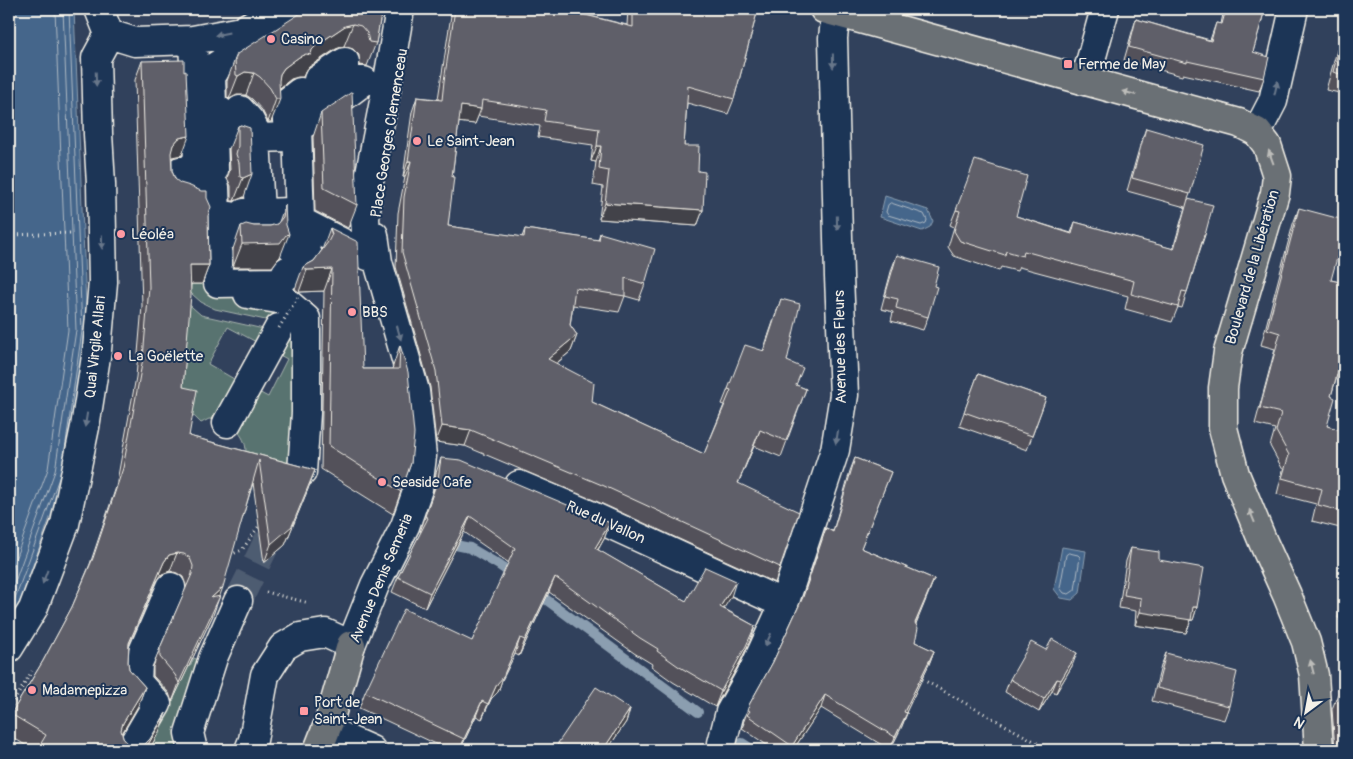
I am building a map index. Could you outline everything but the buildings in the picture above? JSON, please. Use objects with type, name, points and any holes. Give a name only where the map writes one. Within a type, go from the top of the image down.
[{"type":"main road","points":[[830,10],[1239,123],[1257,132]]},
{"type":"main road","name":"Boulevard de la Libération","points":[[1257,132],[1267,145],[1277,176],[1275,193],[1228,352],[1223,388],[1224,428],[1235,474],[1306,642],[1314,674],[1319,750]]},
{"type":"main road","name":"Avenue Denis Semeria","points":[[322,740],[351,645]]},
{"type":"street","points":[[99,9],[109,34],[135,42],[193,40],[241,31],[280,9]]},
{"type":"street","points":[[305,9],[213,68],[215,71],[211,76],[212,105],[226,116],[228,134],[213,134],[214,170],[210,170],[201,164],[194,165],[188,171],[180,171],[180,189],[188,189],[195,194],[202,194],[215,187],[216,216],[230,216],[231,234],[217,234],[218,283],[281,282],[287,272],[294,274],[308,255],[294,248],[292,212],[260,213],[261,234],[245,234],[244,213],[260,212],[256,138],[242,136],[240,110],[250,121],[259,138],[288,137],[286,103],[300,92],[305,100],[311,96],[322,88],[318,80],[345,62],[342,78],[364,82],[297,128],[300,221],[368,256],[365,219],[370,173],[400,9]]},
{"type":"street","name":"Place Georges Clemenceau","points":[[385,286],[378,262],[374,234],[376,198],[411,9]]},
{"type":"street","points":[[1085,81],[1105,9]]},
{"type":"street","points":[[1257,132],[1273,101],[1294,9]]},
{"type":"street","name":"Avenue des Fleurs","points":[[722,750],[722,742],[730,712],[754,670],[784,604],[835,450],[844,395],[840,327],[833,38],[830,10]]},
{"type":"street","name":"Quai Virgile Allari","points":[[9,648],[33,609],[65,524],[86,427],[98,350],[103,282],[96,58],[109,34]]},
{"type":"street","points":[[193,40],[198,165]]},
{"type":"street","points":[[199,194],[202,270],[218,290],[284,300],[306,319],[306,413],[302,472]]},
{"type":"street","name":"Avenue Denis Semeria","points":[[351,645],[375,585],[405,526],[418,489],[422,456],[415,391],[385,286]]},
{"type":"street","points":[[228,423],[279,328]]},
{"type":"street","points":[[422,456],[450,459]]},
{"type":"street","name":"Rue du Vallon","points":[[494,474],[590,515],[784,604]]},
{"type":"street","points":[[130,750],[157,704],[137,682],[138,664],[171,587]]},
{"type":"street","points":[[193,750],[189,733],[213,658],[251,596]]},
{"type":"street","points":[[249,750],[253,740],[265,675],[282,647],[300,637],[325,633],[351,645]]},
{"type":"street","points":[[322,740],[371,750]]},
{"type":"path","points":[[9,236],[102,232]]},
{"type":"path","points":[[279,328],[304,287]]},
{"type":"path","points":[[223,558],[242,550],[264,517]]},
{"type":"path","points":[[251,596],[315,604]]},
{"type":"path","points":[[912,674],[1050,750]]},
{"type":"path","points":[[9,744],[19,750]]},
{"type":"green space","points":[[192,272],[212,273],[213,297],[283,298],[270,321],[215,309],[201,302],[184,287]]},
{"type":"green space","points":[[184,300],[201,315],[268,330],[262,345],[228,327],[208,364],[241,383],[221,420],[209,419],[201,423],[167,390]]},
{"type":"green space","points":[[288,331],[294,334],[291,483],[244,471],[246,447],[242,437],[233,426],[253,389],[268,397],[287,359],[276,353]]},
{"type":"green space","points":[[194,658],[200,661],[183,750],[149,750],[174,698],[145,680],[151,668],[162,667],[168,659],[190,666]]},
{"type":"water","points":[[9,9],[74,9],[87,331],[66,473],[19,604],[9,619]]},
{"type":"water","points":[[885,196],[928,210],[933,221],[930,227],[922,231],[880,217]]},
{"type":"water","points":[[1062,547],[1086,551],[1080,593],[1072,600],[1061,598],[1054,589]]},
{"type":"waterway","points":[[446,543],[470,548],[517,578]]},
{"type":"waterway","points":[[536,592],[698,712]]},
{"type":"waterway","points":[[742,743],[753,750]]},
{"type":"tunnel","points":[[238,601],[279,518]]},
{"type":"place","name":"Casino","points":[[271,39]]},
{"type":"place","name":"Ferme de May","points":[[1068,64]]},
{"type":"place","name":"Le Saint-Jean","points":[[417,141]]},
{"type":"place","name":"Léoléa","points":[[121,234]]},
{"type":"place","name":"BBS","points":[[352,312]]},
{"type":"place","name":"La Goëlette","points":[[118,356]]},
{"type":"place","name":"Seaside Cafe","points":[[382,482]]},
{"type":"place","name":"Madamepizza","points":[[32,690]]},
{"type":"place","name":"Port de Saint-Jean","points":[[304,711]]}]
